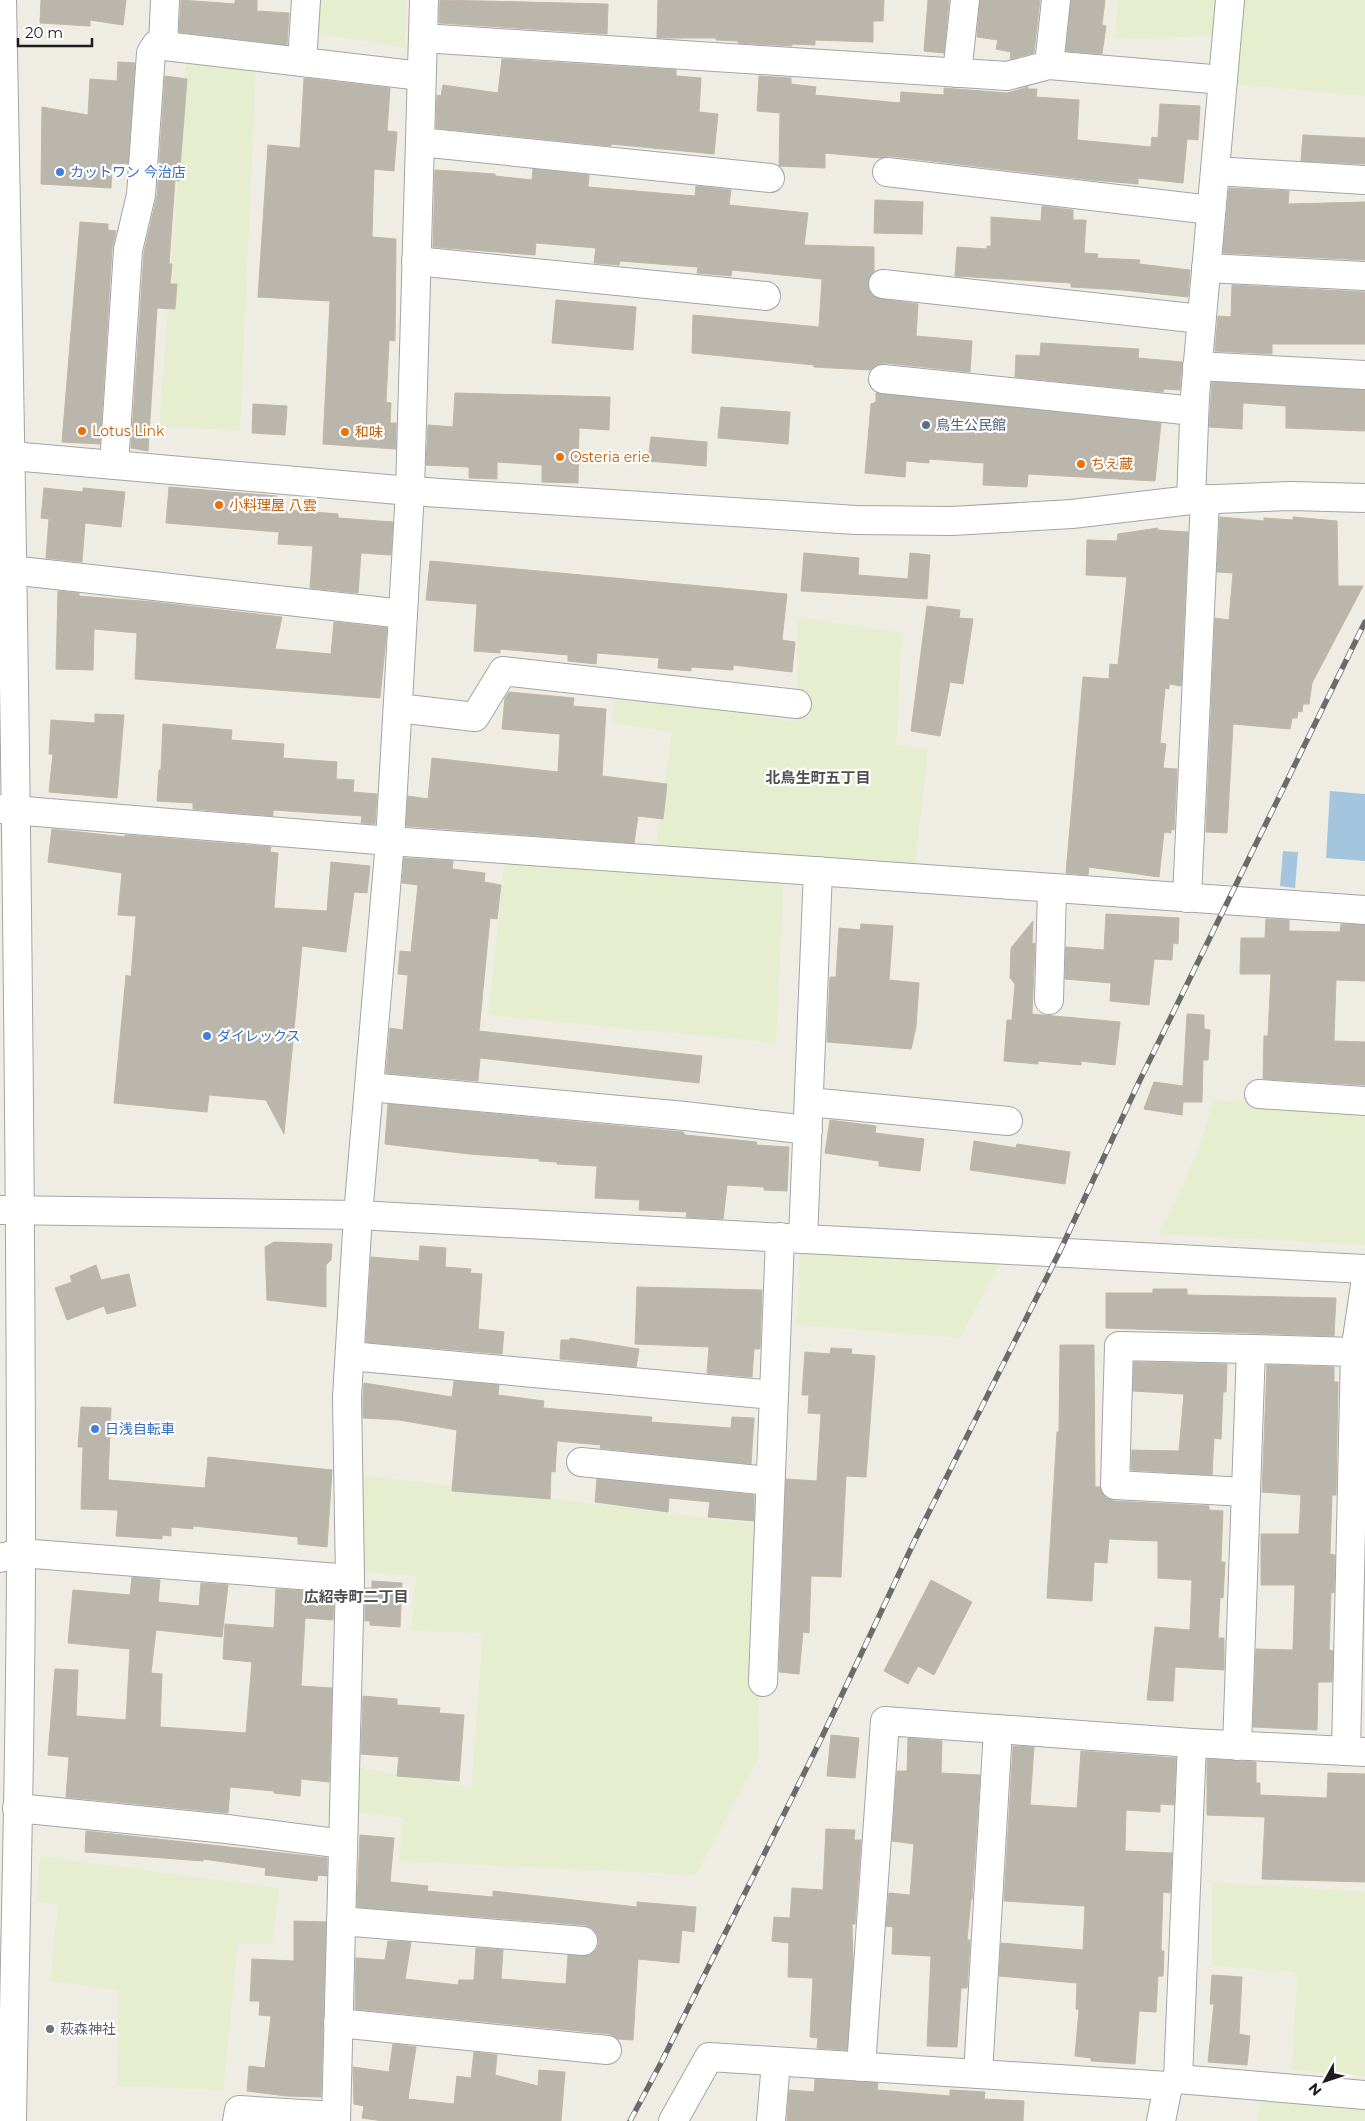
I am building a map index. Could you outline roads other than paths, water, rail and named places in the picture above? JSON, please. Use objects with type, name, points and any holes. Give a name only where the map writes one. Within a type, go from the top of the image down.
[{"type":"street","points":[[2,0],[4,455],[11,570],[8,810],[10,1556],[17,1808],[12,2121]]},
{"type":"street","points":[[163,46],[165,0]]},
{"type":"street","points":[[302,62],[306,0]]},
{"type":"street","points":[[237,2121],[238,2110],[336,2119],[350,1579],[347,1397],[358,1215],[390,840],[410,491],[424,0]]},
{"type":"street","points":[[957,73],[965,0]]},
{"type":"street","points":[[1049,65],[1056,0]]},
{"type":"street","points":[[1187,898],[1198,500],[1194,411],[1230,0]]},
{"type":"street","points":[[422,38],[1007,76],[1049,65],[1223,80]]},
{"type":"street","points":[[114,465],[128,250],[140,195],[151,53],[156,45],[422,76]]},
{"type":"street","points":[[420,142],[770,178]]},
{"type":"street","points":[[1215,171],[1365,180]]},
{"type":"street","points":[[887,172],[1211,210]]},
{"type":"street","points":[[416,260],[766,296]]},
{"type":"street","points":[[1206,268],[1365,276]]},
{"type":"street","points":[[883,284],[1201,319]]},
{"type":"street","points":[[1197,366],[1365,375]]},
{"type":"street","points":[[883,379],[1194,411]]},
{"type":"street","points":[[4,455],[410,491],[856,520],[952,521],[1072,514],[1198,500],[1291,496],[1365,498]]},
{"type":"street","points":[[11,570],[403,614]]},
{"type":"street","points":[[398,708],[475,717],[503,671],[797,704]]},
{"type":"street","points":[[8,810],[818,872],[1365,910]]},
{"type":"street","points":[[763,1682],[773,1395],[792,1238],[808,1130],[818,872]]},
{"type":"street","points":[[1049,1000],[1052,889]]},
{"type":"street","points":[[370,1086],[685,1116],[808,1130]]},
{"type":"street","points":[[1259,1094],[1365,1101]]},
{"type":"street","points":[[809,1102],[1008,1121]]},
{"type":"street","points":[[10,1210],[358,1215],[1365,1269]]},
{"type":"street","points":[[861,2067],[885,1721],[1192,1744],[1355,1752],[1358,1481],[1355,1352],[1365,1286]]},
{"type":"street","points":[[1246,1492],[1115,1485],[1118,1346],[1355,1352]]},
{"type":"street","points":[[1237,1746],[1251,1349]]},
{"type":"street","points":[[350,1356],[773,1395]]},
{"type":"street","points":[[581,1462],[769,1481]]},
{"type":"street","points":[[10,1556],[350,1579]]},
{"type":"street","points":[[978,2074],[998,1729]]},
{"type":"street","points":[[1161,2121],[1173,2083],[1192,1744]]},
{"type":"street","points":[[17,1808],[227,1829],[343,1844]]},
{"type":"street","points":[[341,1921],[583,1941]]},
{"type":"street","points":[[338,2023],[607,2050]]},
{"type":"street","points":[[673,2121],[709,2057],[1365,2095]]},
{"type":"street","points":[[770,2121],[776,2062]]},
{"type":"water","points":[[1330,791],[1365,794],[1365,861],[1326,858]]},
{"type":"water","points":[[1283,851],[1298,852],[1295,888],[1280,886]]},
{"type":"railway","points":[[630,2121],[662,2061],[821,1739],[915,1540],[1059,1253],[1139,1082],[1365,622]]},
{"type":"place","name":"カットワン 今治店","points":[[60,172]]},
{"type":"place","name":"鳥生公民館","points":[[926,425]]},
{"type":"place","name":"Lotus Link","points":[[82,431]]},
{"type":"place","name":"和味","points":[[345,432]]},
{"type":"place","name":"Osteria erie","points":[[560,457]]},
{"type":"place","name":"ちえ蔵","points":[[1081,464]]},
{"type":"place","name":"小料理屋 八雲","points":[[219,505]]},
{"type":"place","name":"ダイレックス","points":[[207,1036]]},
{"type":"place","name":"日浅自転車","points":[[95,1429]]},
{"type":"place","name":"萩森神社","points":[[50,2029]]},
{"type":"district","name":"北鳥生町五丁目","points":[[818,777]]},
{"type":"district","name":"広紹寺町二丁目","points":[[356,1596]]}]
